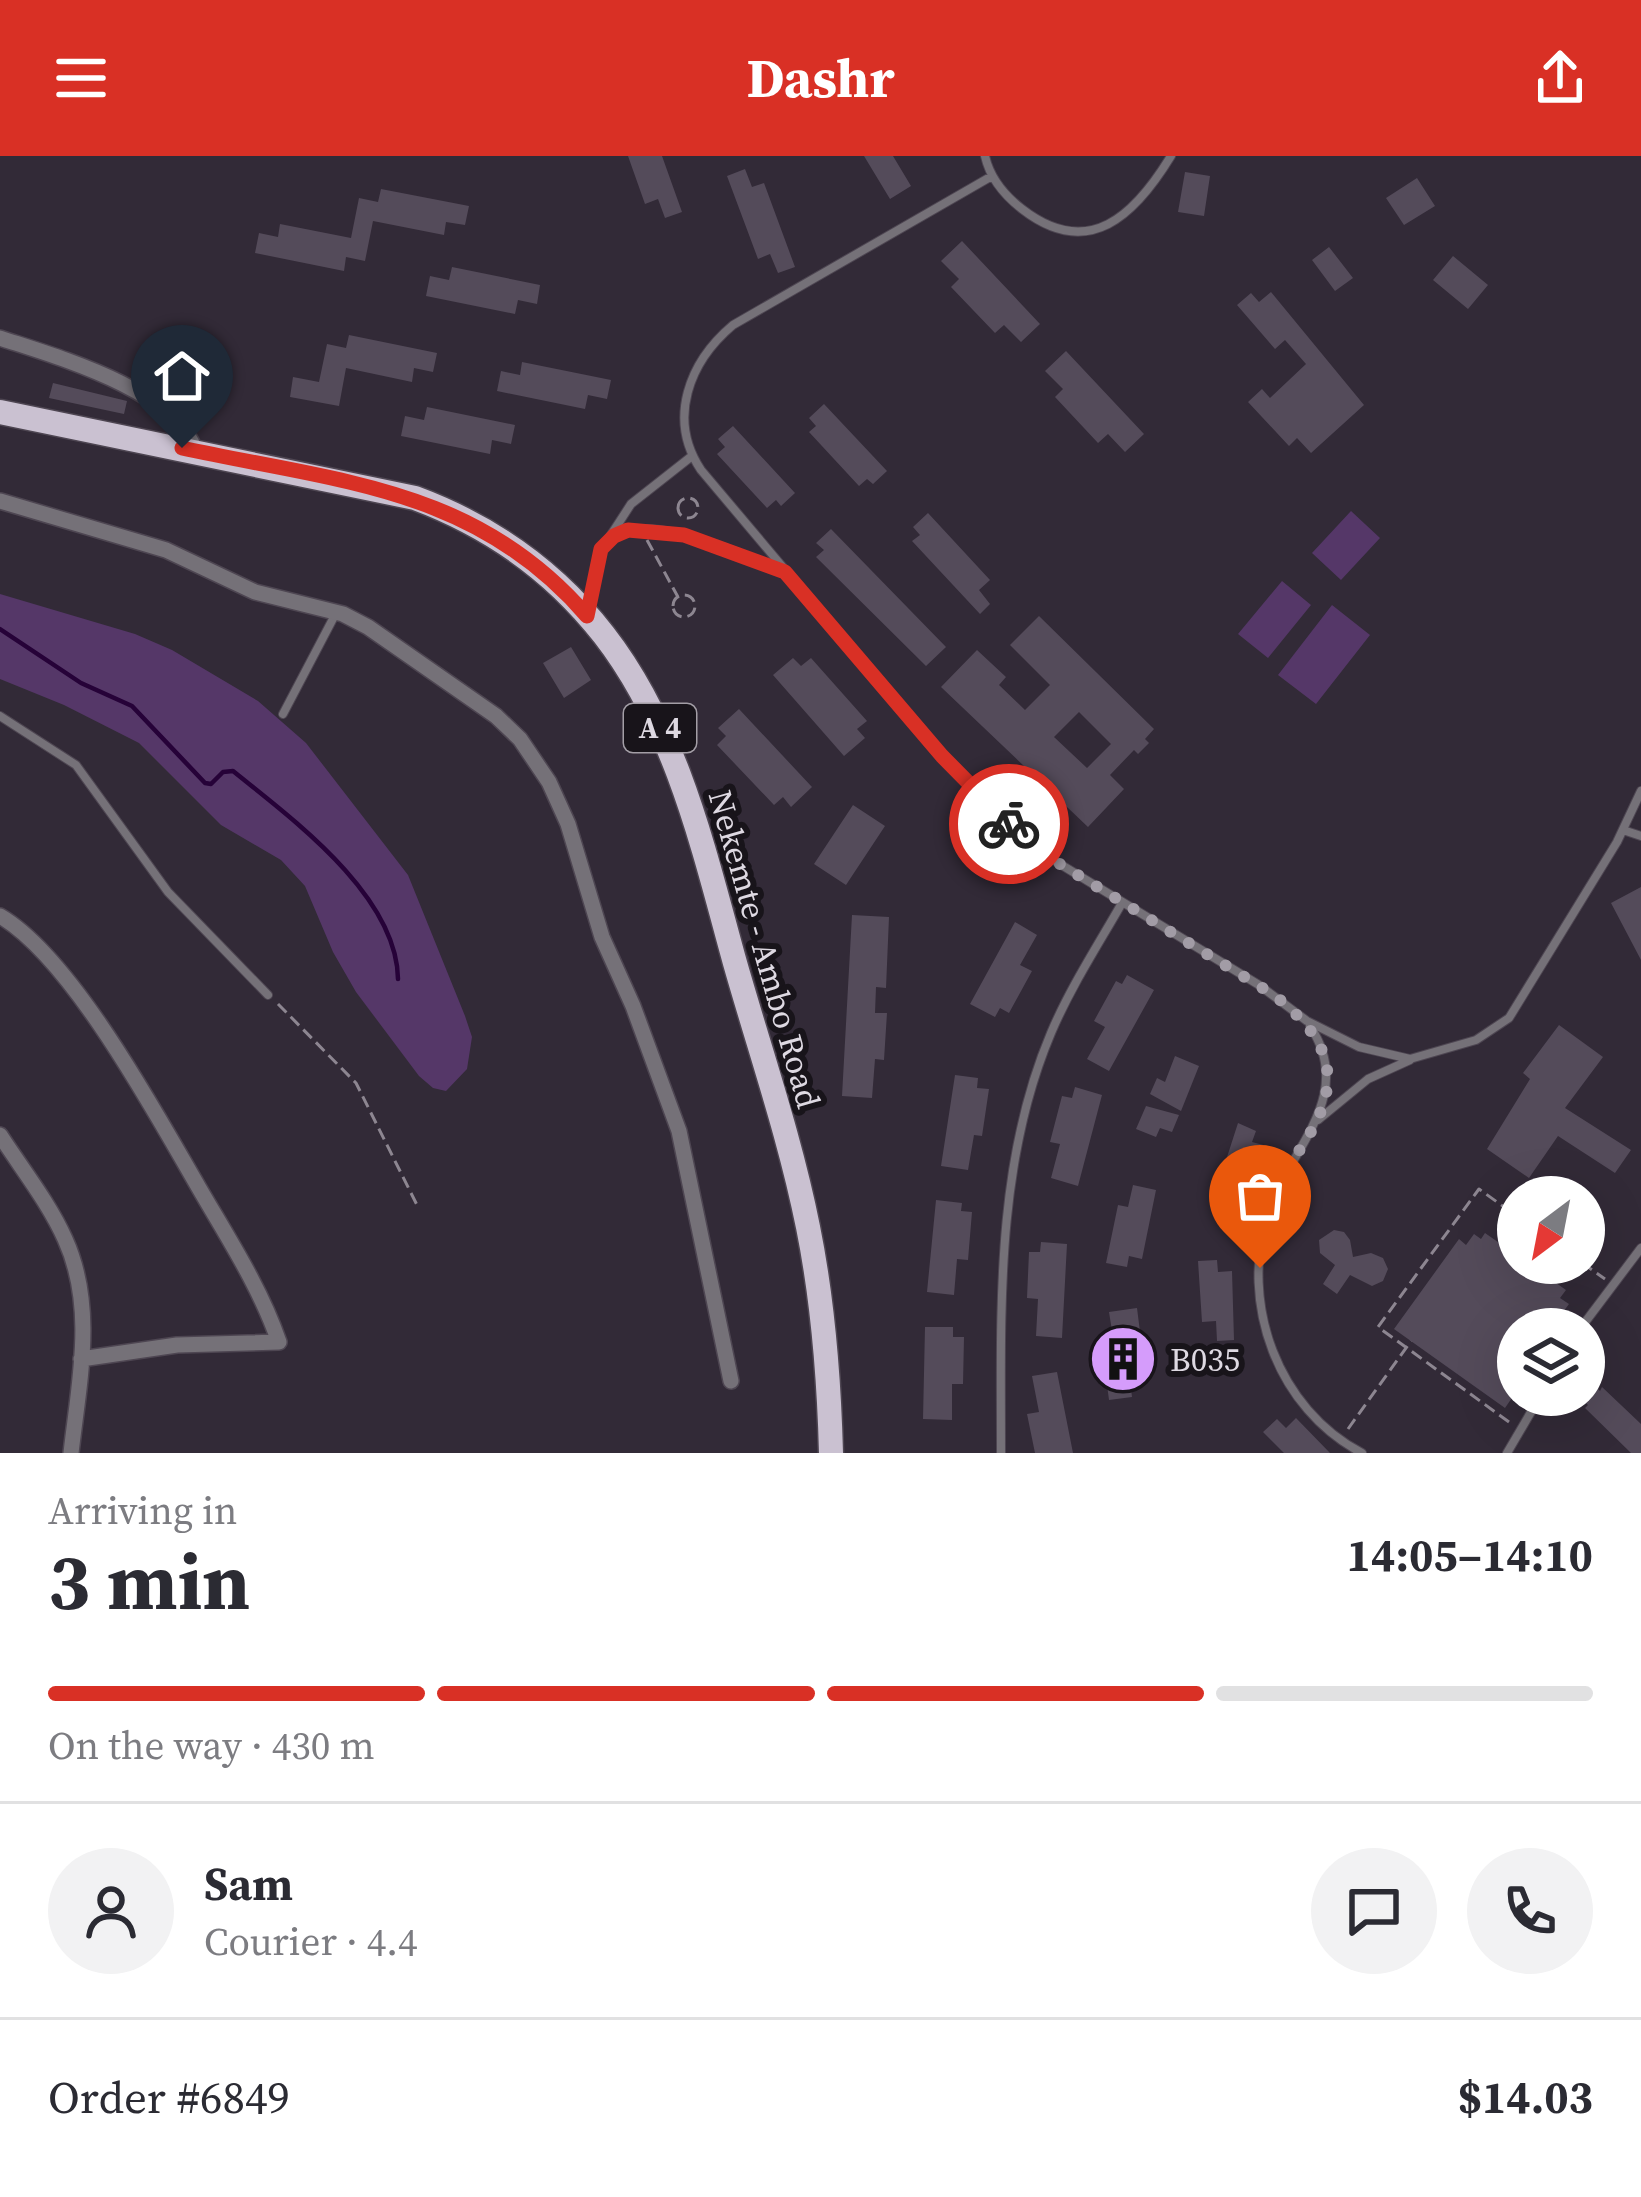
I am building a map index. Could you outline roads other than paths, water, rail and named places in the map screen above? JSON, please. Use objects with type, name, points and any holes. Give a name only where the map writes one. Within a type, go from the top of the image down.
[{"type":"highway","name":"Nekemte - Ambo Road","points":[[0,412],[366,486],[439,507],[528,560],[587,616],[618,656],[663,734],[705,854],[808,1229],[825,1344],[831,1453]]},
{"type":"street","points":[[0,338],[82,365],[138,393],[185,432],[195,451]]},
{"type":"street","points":[[0,501],[166,550],[255,592],[336,611],[368,627],[509,726],[549,782],[573,836],[602,937],[685,1148],[730,1381]]},
{"type":"street","points":[[0,916],[47,956],[137,1083],[258,1292],[279,1342],[178,1345],[82,1359]]},
{"type":"street","points":[[0,1135],[56,1221],[74,1261],[83,1318],[70,1453]]},
{"type":"lane","points":[[986,156],[992,176],[1026,212],[1080,234],[1126,213],[1171,156]]},
{"type":"lane","points":[[992,176],[734,326],[713,343],[695,371],[685,401],[684,432],[692,456],[942,756],[1050,858],[1241,973],[1307,1021],[1359,1047],[1410,1059]]},
{"type":"lane","points":[[587,616],[601,549],[631,505],[692,456]]},
{"type":"lane","points":[[608,540],[624,531],[684,535],[785,572]]},
{"type":"lane","points":[[283,714],[336,611]]},
{"type":"lane","points":[[0,716],[76,765],[168,892],[268,994]]},
{"type":"lane","points":[[1317,1121],[1368,1079],[1410,1059],[1466,1044],[1509,1018],[1623,830],[1641,791]]},
{"type":"lane","points":[[1623,830],[1641,836]]},
{"type":"lane","points":[[1000,1453],[1004,1242],[1022,1125],[1052,1030],[1122,903]]},
{"type":"lane","points":[[1307,1021],[1322,1045],[1324,1102],[1268,1213],[1260,1268],[1262,1309],[1272,1354],[1288,1386],[1308,1412],[1362,1453]]},
{"type":"lane","points":[[1594,1308],[1641,1248]]},
{"type":"lane","points":[[1507,1453],[1528,1416]]},
{"type":"waterway","points":[[0,629],[81,683],[132,706],[205,783],[233,771],[310,835],[361,889],[380,918],[393,948],[398,979]]},
{"type":"place","name":"B035","points":[[1123,1359]]}]
